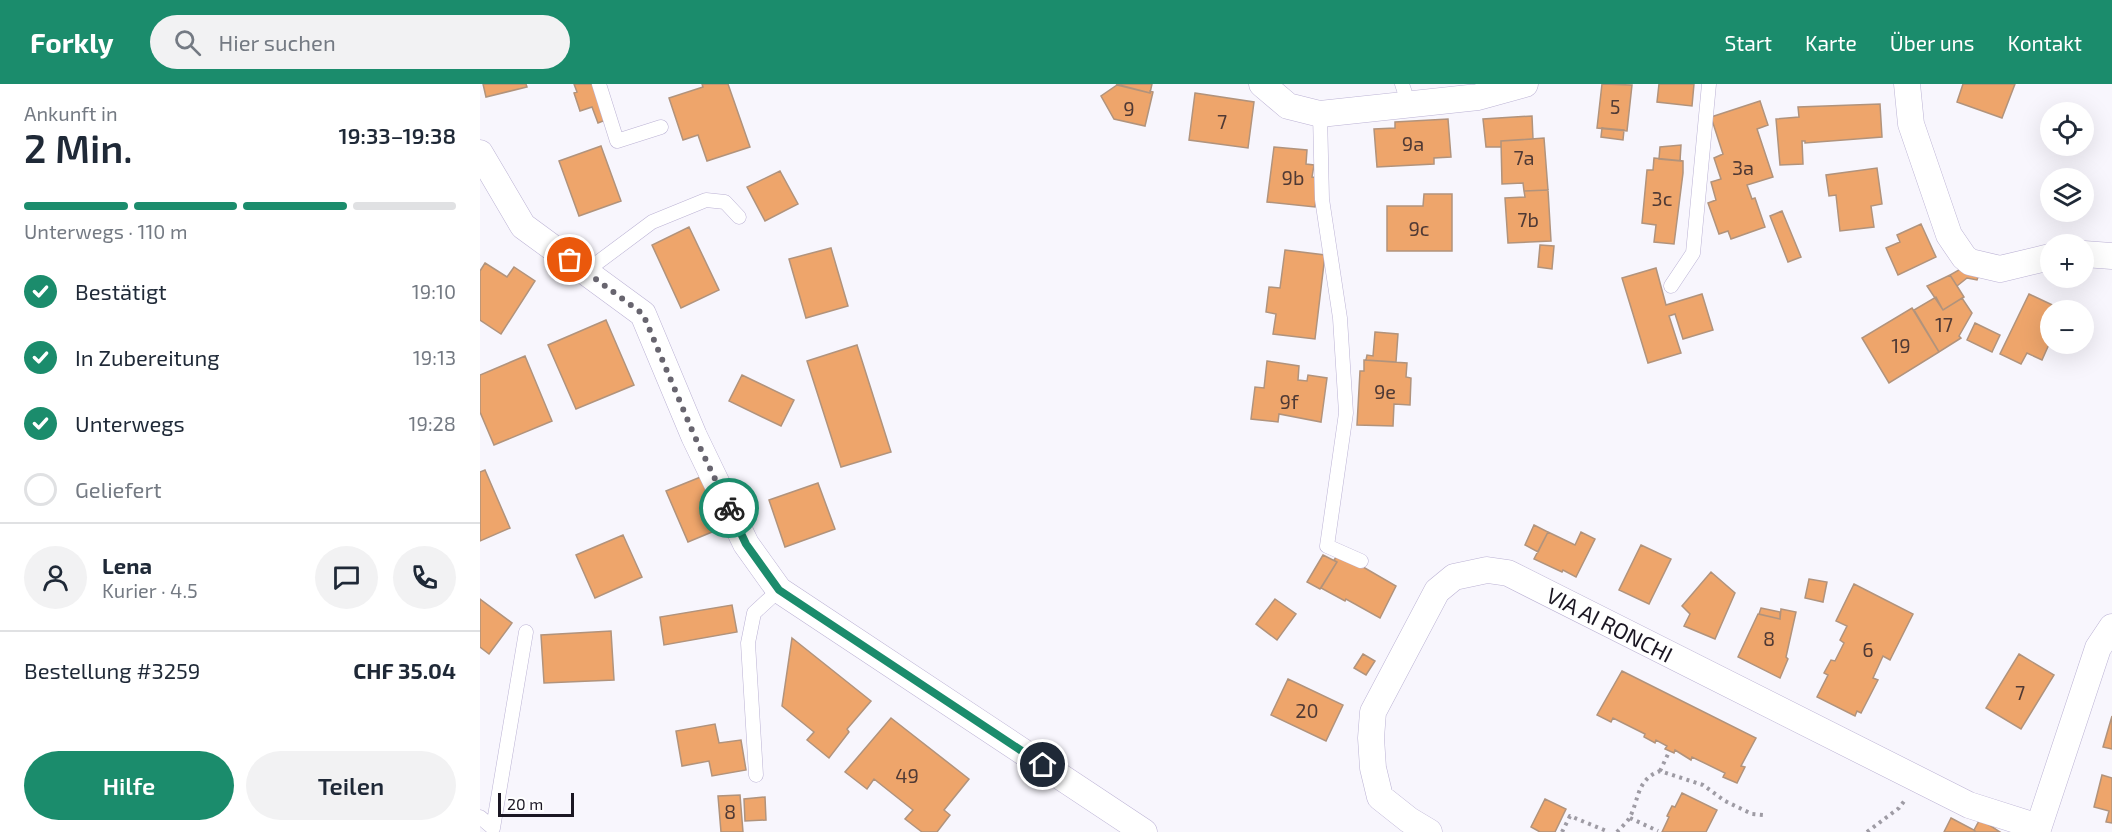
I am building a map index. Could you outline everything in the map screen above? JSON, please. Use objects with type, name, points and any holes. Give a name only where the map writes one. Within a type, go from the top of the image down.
[{"type":"street","points":[[1263,84],[1288,106],[1320,114],[1405,94],[1478,97],[1521,85]]},
{"type":"street","points":[[1907,84],[1911,124],[1949,235],[1964,257],[1970,262],[2000,269],[2040,259]]},
{"type":"street","points":[[480,153],[523,226],[643,314],[694,435],[746,544],[779,590],[1144,832]]},
{"type":"street","points":[[2094,255],[2112,256]]},
{"type":"street","name":"VIA AI RONCHI","points":[[1429,832],[1409,820],[1380,797],[1371,748],[1373,712],[1437,591],[1454,577],[1486,570],[1508,573],[1969,805],[2037,830]]},
{"type":"street","points":[[2037,830],[2098,648],[2112,627]]},
{"type":"lane","points":[[599,84],[617,141],[661,127]]},
{"type":"lane","points":[[1671,286],[1693,253],[1709,84]]},
{"type":"lane","points":[[1320,114],[1323,199],[1340,318],[1346,412],[1327,546],[1361,561]]},
{"type":"lane","points":[[585,272],[652,222],[706,200],[725,202],[739,218]]},
{"type":"lane","points":[[756,775],[748,643],[754,613],[779,590]]},
{"type":"lane","points":[[480,818],[493,828],[526,632]]},
{"type":"path","points":[[1617,832],[1630,818],[1641,785],[1648,777],[1660,771],[1669,752]]},
{"type":"path","points":[[1660,771],[1703,785],[1715,795],[1755,816],[1763,815]]},
{"type":"path","points":[[1867,832],[1899,808],[1920,780]]},
{"type":"path","points":[[1562,832],[1570,816],[1609,832]]},
{"type":"path","points":[[1630,818],[1658,831]]},
{"type":"building","points":[[483,84],[526,84],[527,87],[486,97]]},
{"type":"building","points":[[574,84],[595,84],[608,119],[598,123],[592,107],[580,111],[574,93],[577,92]]},
{"type":"building","points":[[702,84],[728,84],[750,147],[707,161],[698,135],[683,140],[669,98],[703,87]]},
{"type":"building","points":[[1116,84],[1152,84],[1150,93]]},
{"type":"building","points":[[1602,84],[1632,85],[1627,131],[1597,128]]},
{"type":"building","points":[[1659,84],[1694,84],[1692,106],[1657,102]]},
{"type":"building","points":[[1963,84],[2015,84],[2002,118],[1957,102]]},
{"type":"building","points":[[1117,85],[1153,92],[1145,126],[1114,119],[1101,96]]},
{"type":"building","points":[[1195,93],[1254,102],[1248,148],[1189,140]]},
{"type":"building","points":[[1760,101],[1768,125],[1757,129],[1773,177],[1747,185],[1752,199],[1755,198],[1765,227],[1731,239],[1728,231],[1719,234],[1708,203],[1716,200],[1711,182],[1721,179],[1714,158],[1723,154],[1711,117]]},
{"type":"building","points":[[1880,104],[1882,137],[1805,143],[1802,141],[1803,164],[1780,165],[1776,119],[1799,117],[1798,107]]},
{"type":"building","points":[[1532,116],[1533,139],[1501,141],[1501,147],[1486,147],[1483,119]]},
{"type":"building","points":[[1448,119],[1451,157],[1434,158],[1434,164],[1377,167],[1374,129],[1395,128],[1395,122]]},
{"type":"building","points":[[1602,128],[1624,130],[1623,140],[1601,137]]},
{"type":"building","points":[[1544,138],[1548,190],[1524,191],[1523,183],[1502,184],[1501,141]]},
{"type":"building","points":[[1681,145],[1680,161],[1659,159],[1660,147]]},
{"type":"building","points":[[601,146],[621,201],[579,216],[559,161]]},
{"type":"building","points":[[1274,147],[1307,150],[1306,164],[1314,165],[1312,177],[1319,178],[1315,207],[1267,202]]},
{"type":"building","points":[[1654,158],[1683,161],[1674,244],[1654,242],[1656,225],[1642,223],[1647,170],[1653,170]]},
{"type":"building","points":[[1877,168],[1882,204],[1871,206],[1874,227],[1840,231],[1836,195],[1829,196],[1826,175]]},
{"type":"building","points":[[780,171],[798,204],[765,221],[747,187]]},
{"type":"building","points":[[1548,190],[1551,241],[1508,243],[1505,198],[1525,197],[1524,191]]},
{"type":"building","points":[[1424,194],[1452,194],[1452,251],[1387,251],[1387,206],[1423,206]]},
{"type":"building","points":[[1782,211],[1801,257],[1788,262],[1770,216]]},
{"type":"building","points":[[1921,224],[1936,257],[1898,275],[1886,248],[1900,242],[1897,235]]},
{"type":"building","points":[[689,227],[719,290],[681,308],[652,245]]},
{"type":"building","points":[[1540,245],[1554,246],[1552,269],[1538,267]]},
{"type":"building","points":[[831,248],[848,306],[806,318],[789,259]]},
{"type":"building","points":[[1285,250],[1325,255],[1315,339],[1273,334],[1276,314],[1266,312],[1269,287],[1280,288]]},
{"type":"building","points":[[485,263],[507,277],[514,267],[535,281],[501,334],[480,320],[480,271]]},
{"type":"building","points":[[1964,267],[1980,272],[1977,280],[1967,278],[1957,286],[1950,275]]},
{"type":"building","points":[[1656,268],[1666,305],[1702,294],[1713,330],[1683,339],[1675,314],[1669,316],[1681,353],[1648,363],[1622,278]]},
{"type":"building","points":[[1950,275],[1964,297],[1943,310],[1927,286]]},
{"type":"building","points":[[2029,294],[2042,300],[2040,354],[2045,354],[2042,360],[2027,353],[2021,364],[2000,354]]},
{"type":"building","points":[[1936,297],[1943,310],[1962,298],[1972,313],[1959,336],[1961,338],[1939,352],[1914,310]]},
{"type":"building","points":[[1912,308],[1939,352],[1889,383],[1862,338]]},
{"type":"building","points":[[606,320],[634,385],[576,409],[548,345]]},
{"type":"building","points":[[1975,323],[2000,335],[1992,352],[1967,340]]},
{"type":"building","points":[[1375,332],[1398,334],[1396,362],[1366,360],[1367,355],[1373,356]]},
{"type":"building","points":[[857,345],[891,452],[841,467],[807,361]]},
{"type":"building","points":[[525,356],[552,421],[494,445],[480,412],[480,375]]},
{"type":"building","points":[[1364,360],[1407,363],[1406,377],[1411,378],[1410,405],[1394,404],[1393,426],[1357,425],[1360,371],[1364,371]]},
{"type":"building","points":[[1267,361],[1299,366],[1298,380],[1307,381],[1308,375],[1327,378],[1321,422],[1279,414],[1278,422],[1251,419],[1255,387],[1264,388]]},
{"type":"building","points":[[742,375],[794,400],[781,426],[729,401]]},
{"type":"building","points":[[485,470],[510,528],[480,541],[480,472]]},
{"type":"building","points":[[703,476],[724,527],[688,542],[666,491]]},
{"type":"building","points":[[818,483],[835,529],[785,547],[769,500]]},
{"type":"building","points":[[1534,525],[1548,532],[1538,552],[1525,545]]},
{"type":"building","points":[[1548,532],[1575,545],[1581,532],[1595,539],[1576,577],[1534,559]]},
{"type":"building","points":[[623,535],[642,577],[595,598],[576,555]]},
{"type":"building","points":[[1641,545],[1671,559],[1649,604],[1619,590]]},
{"type":"building","points":[[1339,553],[1396,586],[1380,618],[1321,588],[1337,562],[1334,560]]},
{"type":"building","points":[[1323,555],[1337,562],[1320,589],[1307,582]]},
{"type":"building","points":[[1711,572],[1735,593],[1715,639],[1684,626],[1690,614],[1682,606]]},
{"type":"building","points":[[1809,579],[1827,582],[1823,602],[1805,598]]},
{"type":"building","points":[[1854,584],[1913,614],[1890,660],[1883,656],[1873,678],[1878,680],[1861,713],[1857,711],[1855,716],[1817,697],[1828,675],[1824,673],[1831,660],[1835,661],[1844,643],[1840,640],[1847,626],[1836,621]]},
{"type":"building","points":[[480,599],[512,623],[489,654],[480,647]]},
{"type":"building","points":[[1275,599],[1296,614],[1277,640],[1256,624]]},
{"type":"building","points":[[732,605],[737,632],[664,645],[660,617]]},
{"type":"building","points":[[1761,608],[1780,612],[1780,619],[1759,614]]},
{"type":"building","points":[[1781,609],[1796,612],[1786,657],[1788,659],[1780,678],[1738,657],[1758,614],[1780,619]]},
{"type":"building","points":[[611,631],[614,680],[544,683],[541,635]]},
{"type":"building","points":[[792,638],[871,701],[847,729],[849,732],[829,758],[807,740],[814,732],[782,706]]},
{"type":"building","points":[[1363,654],[1375,661],[1366,675],[1354,668]]},
{"type":"building","points":[[2019,654],[2054,675],[2021,729],[1986,708]]},
{"type":"building","points":[[1622,671],[1756,738],[1741,766],[1745,767],[1737,783],[1723,777],[1725,773],[1692,757],[1691,760],[1675,750],[1674,753],[1665,749],[1667,746],[1656,740],[1655,743],[1644,737],[1645,734],[1613,718],[1611,722],[1597,715]]},
{"type":"building","points":[[1288,679],[1343,705],[1326,741],[1271,715]]},
{"type":"building","points":[[2112,716],[2112,749],[2103,747]]},
{"type":"building","points":[[891,718],[969,779],[944,810],[950,815],[937,832],[922,832],[905,819],[913,810],[874,779],[867,789],[845,772]]},
{"type":"building","points":[[715,724],[719,743],[741,740],[746,770],[712,776],[709,761],[682,766],[676,731]]},
{"type":"building","points":[[2102,775],[2112,778],[2112,823],[2106,822],[2109,811],[2094,807]]},
{"type":"building","points":[[1682,793],[1717,810],[1706,832],[1662,832],[1672,806],[1675,807]]},
{"type":"building","points":[[740,795],[743,832],[721,832],[718,796]]},
{"type":"building","points":[[765,797],[766,820],[745,821],[744,799]]},
{"type":"building","points":[[1545,799],[1566,809],[1555,832],[1540,832],[1531,827]]},
{"type":"building","points":[[1951,818],[1974,830],[1976,832],[1944,832]]},
{"type":"building","points":[[1980,819],[2000,832],[1976,832],[1974,830]]},
{"type":"way so far","points":[[570,260],[643,314],[694,435],[729,508]]},
{"type":"route","points":[[729,508],[746,544],[779,590],[1043,765]]}]
